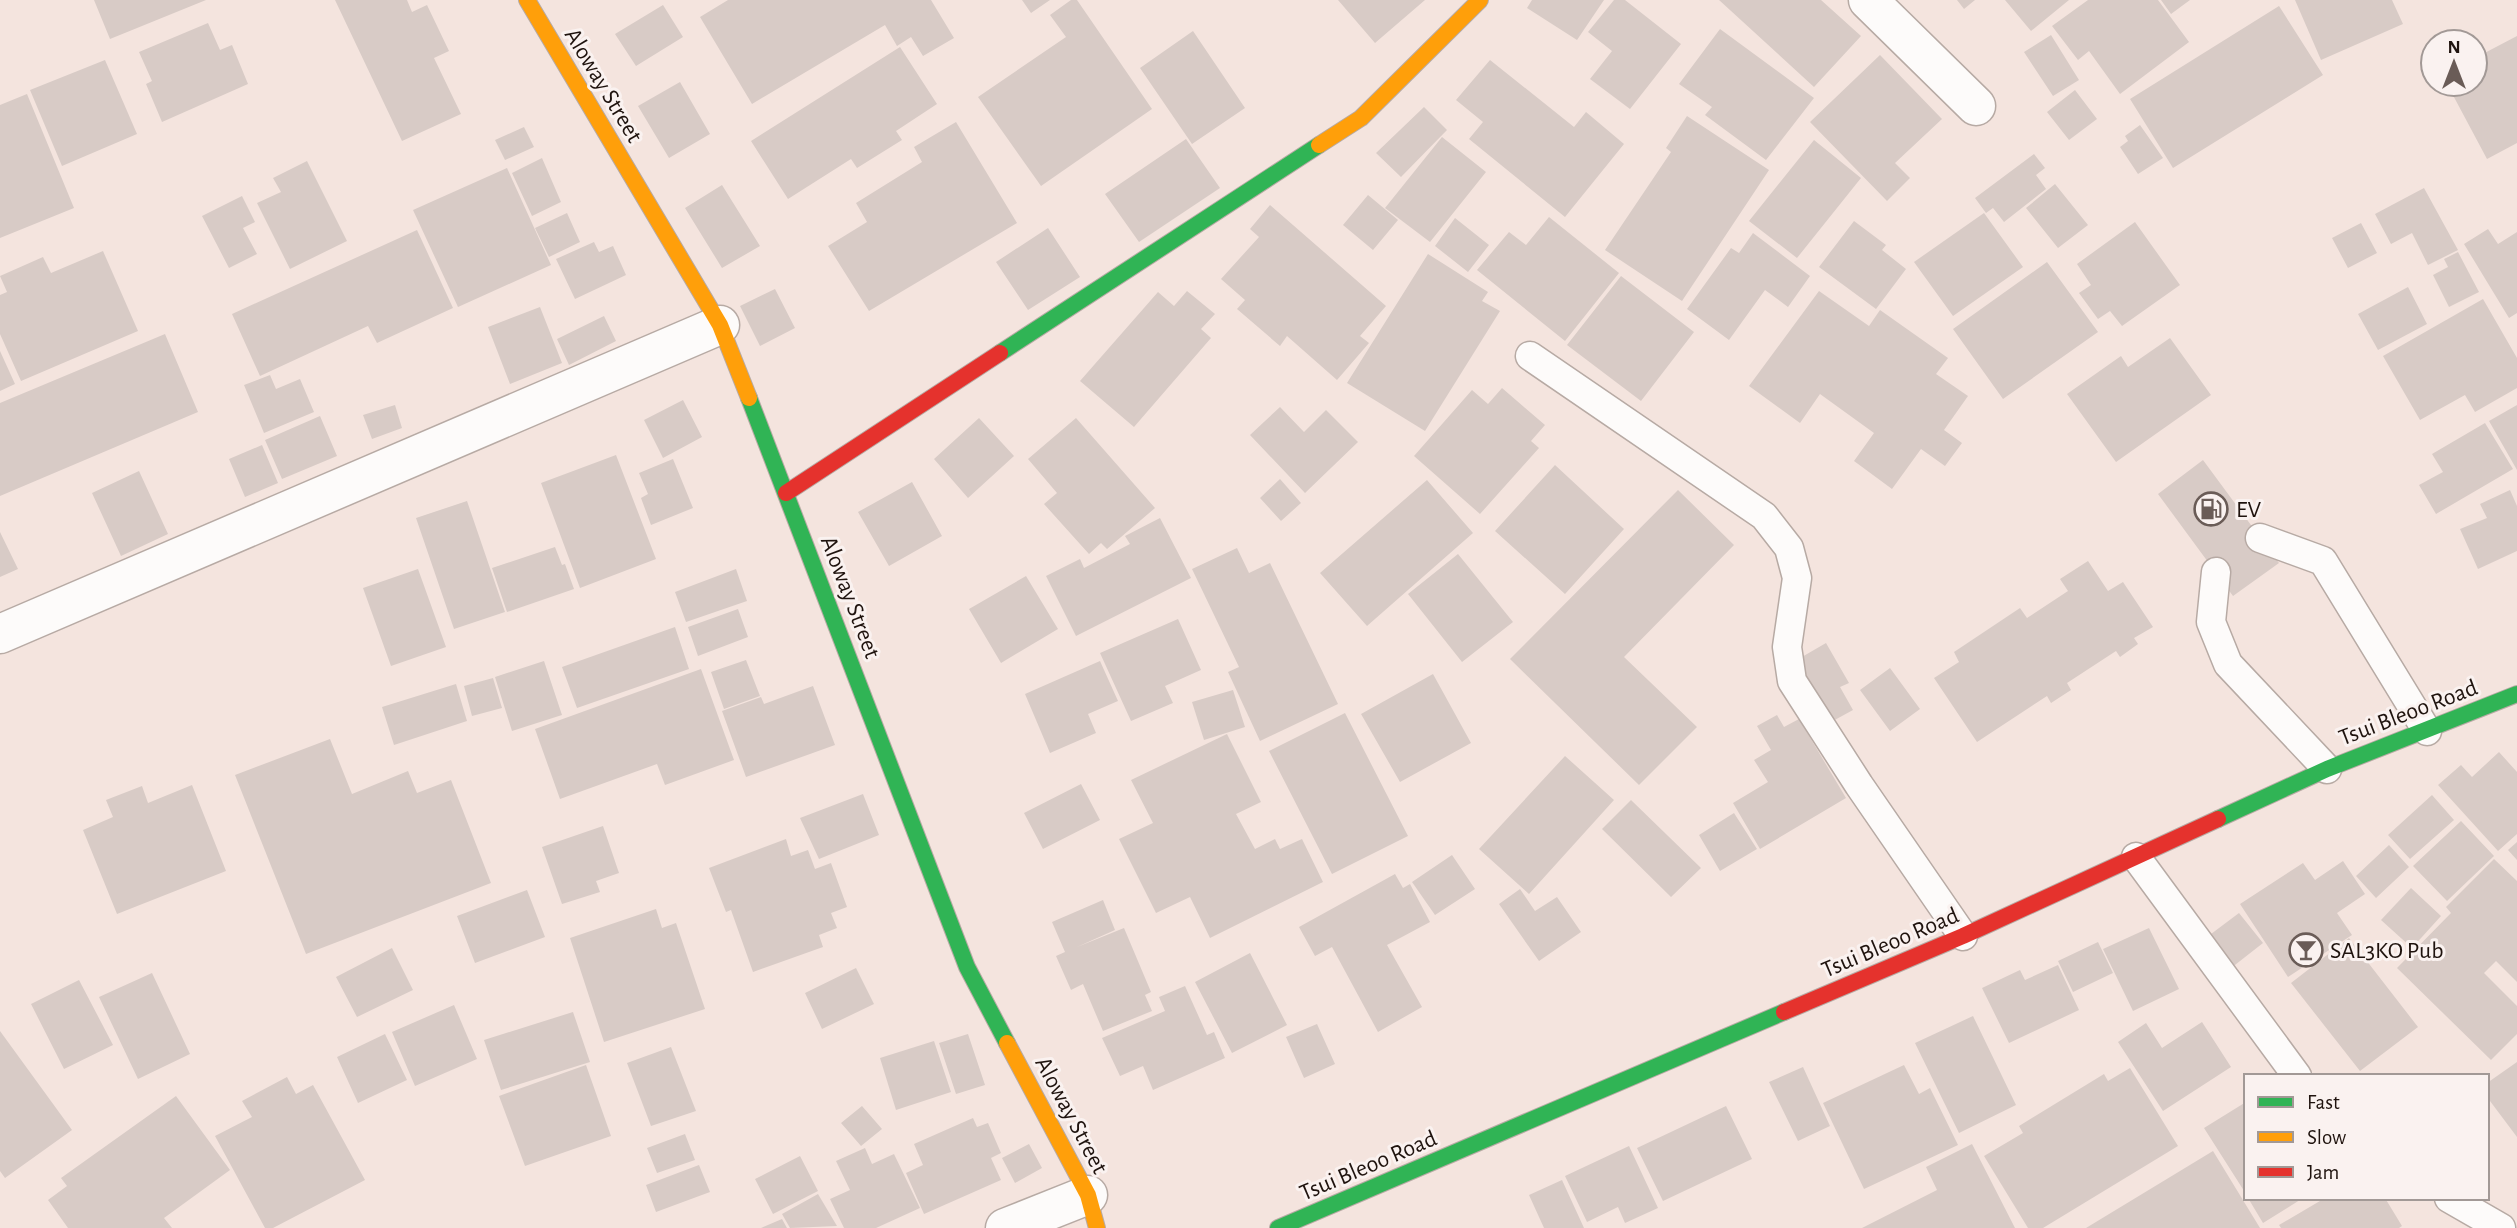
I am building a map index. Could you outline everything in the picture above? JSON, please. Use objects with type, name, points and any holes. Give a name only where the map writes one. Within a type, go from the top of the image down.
[{"type":"street","name":"Aloway Street","points":[[527,0],[720,325],[967,967],[1092,1211]]},
{"type":"street","points":[[786,493],[1361,118],[1479,0]]},
{"type":"street","points":[[1868,0],[1976,106]]},
{"type":"street","points":[[0,634],[720,325]]},
{"type":"street","name":"Tsui Bleoo Road","points":[[1278,1228],[1963,936],[2327,769],[2517,694]]},
{"type":"street","points":[[1005,1228],[1092,1211]]},
{"type":"lane","points":[[1530,356],[1764,516],[1789,548],[1797,578],[1787,648],[1792,681],[1859,785],[1963,936]]},
{"type":"lane","points":[[2260,538],[2323,561],[2427,731]]},
{"type":"lane","points":[[2216,572],[2211,622],[2228,664],[2327,769]]},
{"type":"lane","points":[[2136,857],[2297,1074]]},
{"type":"lane","points":[[2452,1200],[2501,1228]]},
{"type":"building","points":[[94,0],[206,0],[110,39]]},
{"type":"building","points":[[335,0],[407,0],[412,12],[427,5],[449,51],[434,58],[461,114],[402,141]]},
{"type":"building","points":[[728,0],[931,0],[954,38],[923,56],[911,37],[897,46],[885,25],[752,104],[700,17]]},
{"type":"building","points":[[1022,0],[1050,0],[1031,13]]},
{"type":"building","points":[[1071,0],[1077,0],[1152,109],[1041,186],[978,97],[1066,37],[1050,15]]},
{"type":"building","points":[[1338,0],[1425,0],[1375,43]]},
{"type":"building","points":[[1532,0],[1604,0],[1577,40],[1527,8]]},
{"type":"building","points":[[1614,0],[1625,0],[1681,44],[1630,109],[1590,79],[1612,51],[1588,32]]},
{"type":"building","points":[[1719,0],[1821,0],[1861,36],[1814,87]]},
{"type":"building","points":[[1957,0],[1975,0],[1964,9]]},
{"type":"building","points":[[2005,0],[2069,0],[2031,31]]},
{"type":"building","points":[[2088,0],[2158,0],[2189,42],[2120,94],[2089,51],[2078,60],[2052,26]]},
{"type":"building","points":[[2161,0],[2190,0],[2171,14]]},
{"type":"building","points":[[2295,0],[2392,0],[2403,24],[2321,60]]},
{"type":"building","points":[[663,5],[683,37],[636,66],[615,34]]},
{"type":"building","points":[[2279,6],[2323,75],[2173,168],[2130,99]]},
{"type":"building","points":[[208,23],[220,50],[232,45],[248,84],[162,122],[146,84],[152,81],[139,52]]},
{"type":"building","points":[[1720,29],[1814,98],[1766,160],[1705,115],[1712,107],[1679,84]]},
{"type":"building","points":[[1193,31],[1245,108],[1192,144],[1140,68]]},
{"type":"building","points":[[2051,35],[2079,80],[2053,96],[2024,52]]},
{"type":"building","points":[[2517,36],[2517,143],[2487,159],[2454,98],[2489,98],[2489,51]]},
{"type":"building","points":[[900,47],[937,104],[896,131],[902,140],[857,168],[851,159],[788,199],[751,141]]},
{"type":"building","points":[[1880,55],[1942,119],[1895,163],[1910,178],[1887,201],[1810,122]]},
{"type":"building","points":[[105,60],[137,134],[62,166],[30,90]]},
{"type":"building","points":[[1490,60],[1574,127],[1586,112],[1624,144],[1565,217],[1469,139],[1483,122],[1456,100]]},
{"type":"building","points":[[680,82],[710,134],[669,158],[638,106]]},
{"type":"building","points":[[2075,90],[2097,119],[2069,140],[2047,112]]},
{"type":"building","points":[[27,94],[74,208],[0,238],[0,105]]},
{"type":"building","points":[[1424,107],[1447,130],[1401,177],[1376,153]]},
{"type":"building","points":[[1687,116],[1769,170],[1682,301],[1605,250],[1671,152],[1666,148]]},
{"type":"building","points":[[956,122],[1017,223],[869,311],[828,246],[867,222],[856,203],[922,162],[914,147]]},
{"type":"building","points":[[2140,125],[2163,158],[2138,174],[2120,147],[2128,141],[2125,136]]},
{"type":"building","points":[[524,127],[534,147],[505,160],[495,140]]},
{"type":"building","points":[[1442,137],[1486,172],[1430,242],[1385,208]]},
{"type":"building","points":[[1186,139],[1220,188],[1139,242],[1105,194]]},
{"type":"building","points":[[1814,140],[1861,178],[1797,258],[1749,221]]},
{"type":"building","points":[[2034,154],[2045,168],[2036,175],[2046,189],[2004,222],[1993,208],[1986,213],[1975,198]]},
{"type":"building","points":[[542,158],[561,202],[532,216],[512,173]]},
{"type":"building","points":[[307,161],[347,241],[290,269],[257,203],[281,192],[273,178]]},
{"type":"building","points":[[507,168],[551,265],[458,307],[413,210]]},
{"type":"building","points":[[2055,184],[2088,225],[2058,248],[2026,208]]},
{"type":"building","points":[[722,185],[760,246],[722,268],[685,208]]},
{"type":"building","points":[[2424,188],[2458,250],[2428,265],[2412,233],[2391,244],[2375,214]]},
{"type":"building","points":[[1368,195],[1398,220],[1373,250],[1343,225]]},
{"type":"building","points":[[242,196],[255,222],[243,228],[257,254],[229,268],[202,216]]},
{"type":"building","points":[[1270,205],[1386,306],[1360,336],[1369,343],[1337,380],[1287,336],[1280,346],[1237,309],[1245,300],[1221,279],[1259,237],[1250,229]]},
{"type":"building","points":[[567,213],[580,242],[549,257],[535,228]]},
{"type":"building","points":[[1984,213],[2023,267],[1953,316],[1914,262]]},
{"type":"building","points":[[1549,217],[1619,273],[1565,341],[1477,270],[1509,232],[1526,245]]},
{"type":"building","points":[[1455,218],[1489,245],[1468,272],[1435,246]]},
{"type":"building","points":[[1854,221],[1886,245],[1882,250],[1906,269],[1876,309],[1819,267]]},
{"type":"building","points":[[2135,222],[2180,285],[2122,326],[2110,311],[2098,319],[2079,293],[2091,285],[2077,264]]},
{"type":"building","points":[[2361,223],[2377,253],[2348,268],[2332,238]]},
{"type":"building","points":[[1048,228],[1080,277],[1028,310],[996,262]]},
{"type":"building","points":[[2488,229],[2498,244],[2517,232],[2517,313],[2509,318],[2464,244]]},
{"type":"building","points":[[417,230],[453,308],[377,343],[368,326],[260,376],[232,314]]},
{"type":"building","points":[[1753,233],[1810,276],[1788,307],[1765,290],[1729,340],[1687,309],[1731,248],[1739,253]]},
{"type":"building","points":[[594,242],[599,252],[613,246],[626,275],[575,299],[556,259]]},
{"type":"building","points":[[103,251],[138,331],[21,381],[0,334],[0,295],[7,292],[0,276],[43,257],[51,273]]},
{"type":"building","points":[[2458,252],[2479,292],[2449,307],[2433,275],[2448,267],[2444,259]]},
{"type":"building","points":[[1428,254],[1488,292],[1482,301],[1500,311],[1425,431],[1347,383]]},
{"type":"building","points":[[2047,262],[2098,332],[2003,399],[1953,329]]},
{"type":"building","points":[[1621,276],[1694,332],[1641,401],[1567,345]]},
{"type":"building","points":[[2408,287],[2427,324],[2378,350],[2358,314]]},
{"type":"building","points":[[775,289],[795,328],[760,346],[740,306]]},
{"type":"building","points":[[1187,291],[1215,314],[1201,329],[1211,338],[1134,427],[1080,381],[1158,292],[1174,306]]},
{"type":"building","points":[[1819,291],[1869,326],[1880,310],[1948,358],[1936,374],[1968,396],[1944,430],[1962,443],[1945,466],[1921,449],[1892,489],[1854,461],[1874,433],[1820,394],[1800,423],[1749,386]]},
{"type":"building","points":[[2483,299],[2517,358],[2517,388],[2475,412],[2465,395],[2420,420],[2383,356]]},
{"type":"building","points":[[540,307],[562,363],[510,384],[488,327]]},
{"type":"building","points":[[604,316],[616,341],[569,365],[557,339]]},
{"type":"building","points":[[165,334],[198,412],[0,496],[0,403]]},
{"type":"building","points":[[2170,338],[2211,395],[2116,462],[2067,394],[2121,356],[2128,367]]},
{"type":"building","points":[[0,351],[15,384],[0,391]]},
{"type":"building","points":[[270,375],[276,389],[300,379],[314,412],[264,433],[244,385]]},
{"type":"building","points":[[1502,388],[1545,425],[1531,441],[1539,448],[1480,514],[1414,456],[1472,390],[1488,404]]},
{"type":"building","points":[[683,400],[702,437],[663,458],[644,420]]},
{"type":"building","points":[[395,405],[402,428],[372,439],[363,415]]},
{"type":"building","points":[[2517,405],[2517,470],[2489,421]]},
{"type":"building","points":[[1280,407],[1304,432],[1326,410],[1358,442],[1305,493],[1250,435]]},
{"type":"building","points":[[320,416],[337,456],[282,479],[265,440]]},
{"type":"building","points":[[979,418],[1014,456],[968,498],[934,459]]},
{"type":"building","points":[[1076,418],[1155,508],[1107,549],[1101,543],[1089,554],[1044,504],[1057,493],[1028,459]]},
{"type":"building","points":[[2485,423],[2513,469],[2436,514],[2419,485],[2443,472],[2432,454]]},
{"type":"building","points":[[262,445],[278,483],[245,497],[229,459]]},
{"type":"building","points":[[616,455],[656,559],[580,588],[541,483]]},
{"type":"building","points":[[673,459],[693,508],[651,525],[641,498],[648,494],[639,473]]},
{"type":"building","points":[[2203,460],[2279,563],[2233,596],[2158,494]]},
{"type":"building","points":[[1555,465],[1624,529],[1565,594],[1495,531]]},
{"type":"building","points":[[139,471],[168,534],[121,556],[92,493]]},
{"type":"building","points":[[1280,479],[1301,503],[1281,521],[1260,498]]},
{"type":"building","points":[[1427,480],[1473,533],[1367,626],[1320,573]]},
{"type":"building","points":[[912,482],[942,536],[889,566],[858,512]]},
{"type":"building","points":[[1678,490],[1734,545],[1624,657],[1697,727],[1639,785],[1510,659]]},
{"type":"building","points":[[2510,490],[2517,506],[2517,551],[2478,569],[2460,529],[2487,518],[2480,504]]},
{"type":"building","points":[[467,501],[505,612],[454,629],[416,518]]},
{"type":"building","points":[[1160,518],[1191,578],[1076,636],[1046,576],[1080,559],[1084,568],[1130,544],[1125,536]]},
{"type":"building","points":[[0,532],[18,569],[0,577]]},
{"type":"building","points":[[555,547],[562,565],[565,564],[574,589],[507,612],[492,568]]},
{"type":"building","points":[[1237,548],[1249,573],[1270,563],[1338,704],[1260,741],[1228,672],[1239,667],[1192,569]]},
{"type":"building","points":[[1458,554],[1513,622],[1462,662],[1408,594]]},
{"type":"building","points":[[2088,561],[2108,591],[2123,582],[2153,627],[2134,638],[2138,644],[2120,657],[2116,651],[2067,683],[2071,690],[2051,703],[2047,696],[1977,742],[1934,678],[1959,662],[1954,652],[2020,608],[2027,618],[2068,591],[2060,579]]},
{"type":"building","points":[[418,569],[446,647],[391,666],[363,588]]},
{"type":"building","points":[[736,569],[747,601],[686,622],[675,592]]},
{"type":"building","points":[[1026,576],[1058,629],[1001,663],[969,609]]},
{"type":"building","points":[[738,609],[748,637],[698,656],[688,627]]},
{"type":"building","points":[[1178,619],[1201,670],[1165,686],[1173,703],[1131,721],[1100,653]]},
{"type":"building","points":[[675,627],[689,669],[577,708],[562,667]]},
{"type":"building","points":[[1826,643],[1849,683],[1840,687],[1853,710],[1831,722],[1795,661]]},
{"type":"building","points":[[746,660],[760,696],[724,709],[711,672]]},
{"type":"building","points":[[544,661],[562,715],[512,731],[495,677]]},
{"type":"building","points":[[1100,661],[1118,701],[1088,714],[1096,733],[1050,753],[1025,694]]},
{"type":"building","points":[[1890,668],[1920,709],[1890,731],[1860,690]]},
{"type":"building","points":[[701,669],[734,760],[665,785],[657,764],[560,799],[535,729]]},
{"type":"building","points":[[1433,674],[1471,743],[1400,782],[1361,714]]},
{"type":"building","points":[[493,678],[502,708],[472,716],[464,686]]},
{"type":"building","points":[[456,684],[467,721],[394,745],[382,707]]},
{"type":"building","points":[[813,686],[835,745],[746,777],[722,711],[761,697],[764,704]]},
{"type":"building","points":[[1233,690],[1245,727],[1204,740],[1192,702]]},
{"type":"building","points":[[1345,713],[1408,836],[1332,874],[1269,751]]},
{"type":"building","points":[[1777,715],[1784,727],[1799,719],[1846,798],[1760,849],[1733,803],[1768,782],[1754,760],[1771,750],[1757,726]]},
{"type":"building","points":[[1227,734],[1261,802],[1236,814],[1255,849],[1275,839],[1280,849],[1302,839],[1323,882],[1210,938],[1190,897],[1156,913],[1119,839],[1153,823],[1131,780]]},
{"type":"building","points":[[330,739],[352,794],[408,771],[417,793],[451,780],[491,883],[306,954],[235,775]]},
{"type":"building","points":[[2499,752],[2517,772],[2517,834],[2498,851],[2438,785],[2461,765],[2472,777]]},
{"type":"building","points":[[1565,756],[1614,800],[1529,894],[1479,849]]},
{"type":"building","points":[[1081,784],[1100,820],[1043,849],[1024,813]]},
{"type":"building","points":[[192,785],[226,871],[117,914],[83,830],[113,817],[106,800],[142,786],[148,803]]},
{"type":"building","points":[[863,794],[879,835],[819,859],[800,818]]},
{"type":"building","points":[[2432,795],[2454,820],[2410,859],[2388,835]]},
{"type":"building","points":[[1631,800],[1701,868],[1671,897],[1602,829]]},
{"type":"building","points":[[1734,813],[1757,849],[1720,871],[1699,835]]},
{"type":"building","points":[[2461,821],[2494,856],[2447,901],[2413,866]]},
{"type":"building","points":[[603,826],[619,873],[596,881],[600,892],[562,904],[542,847]]},
{"type":"building","points":[[786,839],[791,856],[808,850],[815,869],[831,863],[847,907],[831,913],[837,928],[819,935],[823,947],[753,972],[731,910],[726,912],[709,868]]},
{"type":"building","points":[[2517,842],[2517,860],[2508,850]]},
{"type":"building","points":[[2389,845],[2409,867],[2376,898],[2356,876]]},
{"type":"building","points":[[1452,855],[1475,889],[1435,915],[1412,882]]},
{"type":"building","points":[[2494,859],[2517,881],[2517,982],[2496,961],[2484,973],[2517,1006],[2517,1034],[2491,1060],[2397,968],[2451,913],[2446,907]]},
{"type":"building","points":[[2343,861],[2365,894],[2337,913],[2352,935],[2288,977],[2240,904],[2303,863],[2315,880]]},
{"type":"building","points":[[1395,874],[1403,888],[1410,884],[1430,922],[1387,945],[1422,1007],[1378,1032],[1332,947],[1315,956],[1299,927]]},
{"type":"building","points":[[2411,888],[2441,916],[2412,948],[2381,920]]},
{"type":"building","points":[[1520,889],[1535,911],[1557,897],[1581,932],[1539,961],[1499,904]]},
{"type":"building","points":[[527,890],[545,937],[475,963],[457,916]]},
{"type":"building","points":[[1103,900],[1115,930],[1077,947],[1124,928],[1151,992],[1145,995],[1152,1011],[1103,1031],[1083,984],[1071,990],[1056,956],[1065,952],[1052,922]]},
{"type":"building","points":[[656,909],[662,928],[676,923],[705,1009],[604,1042],[570,938]]},
{"type":"building","points":[[2239,913],[2263,943],[2226,972],[2203,940]]},
{"type":"building","points":[[2149,928],[2179,989],[2133,1011],[2103,949]]},
{"type":"building","points":[[2349,938],[2418,1027],[2360,1071],[2291,983]]},
{"type":"building","points":[[2098,942],[2113,973],[2073,992],[2058,961]]},
{"type":"building","points":[[392,948],[413,990],[357,1017],[336,977]]},
{"type":"building","points":[[1250,953],[1287,1025],[1232,1053],[1195,982]]},
{"type":"building","points":[[2058,965],[2079,1010],[2009,1043],[1982,988],[2020,970],[2025,980]]},
{"type":"building","points":[[856,968],[874,1004],[822,1029],[805,993]]},
{"type":"building","points":[[152,973],[190,1054],[138,1079],[99,997]]},
{"type":"building","points":[[79,980],[113,1045],[64,1069],[31,1004]]},
{"type":"building","points":[[1185,986],[1207,1035],[1214,1032],[1225,1058],[1153,1090],[1143,1066],[1120,1076],[1102,1038],[1165,1011],[1159,997]]},
{"type":"building","points":[[454,1005],[477,1059],[415,1086],[392,1032]]},
{"type":"building","points":[[573,1012],[590,1062],[501,1090],[484,1040]]},
{"type":"building","points":[[1973,1016],[2016,1105],[1959,1133],[1915,1043]]},
{"type":"building","points":[[2202,1022],[2231,1067],[2163,1111],[2118,1042],[2146,1023],[2162,1048]]},
{"type":"building","points":[[1317,1024],[1335,1064],[1304,1078],[1286,1037]]},
{"type":"building","points":[[0,1031],[72,1130],[5,1178],[0,1171]]},
{"type":"building","points":[[385,1034],[407,1080],[358,1103],[337,1057]]},
{"type":"building","points":[[968,1034],[985,1085],[956,1094],[939,1043]]},
{"type":"building","points":[[934,1041],[951,1092],[896,1110],[880,1058]]},
{"type":"building","points":[[671,1047],[696,1111],[651,1126],[627,1063]]},
{"type":"building","points":[[2517,1062],[2517,1137],[2489,1100],[2489,1082]]},
{"type":"building","points":[[586,1065],[611,1136],[525,1166],[499,1096]]},
{"type":"building","points":[[1904,1065],[1919,1094],[1930,1088],[1958,1145],[1864,1189],[1823,1103]]},
{"type":"building","points":[[1803,1067],[1830,1126],[1798,1141],[1769,1082]]},
{"type":"building","points":[[2130,1068],[2178,1146],[2043,1228],[2028,1228],[1984,1156],[2023,1133],[2019,1126],[2104,1074],[2108,1081]]},
{"type":"building","points":[[287,1077],[296,1094],[313,1085],[365,1180],[273,1228],[265,1228],[215,1136],[252,1117],[242,1101]]},
{"type":"building","points":[[176,1096],[230,1170],[164,1218],[172,1228],[68,1228],[48,1200],[67,1186],[61,1178]]},
{"type":"building","points":[[2244,1103],[2244,1191],[2204,1128]]},
{"type":"building","points":[[862,1106],[882,1129],[861,1146],[841,1123]]},
{"type":"building","points":[[1726,1106],[1752,1159],[1663,1201],[1637,1148]]},
{"type":"building","points":[[973,1118],[977,1127],[988,1123],[1001,1153],[991,1158],[1001,1180],[924,1214],[906,1173],[923,1165],[914,1144]]},
{"type":"building","points":[[685,1134],[695,1160],[657,1173],[647,1148]]},
{"type":"building","points":[[1029,1144],[1042,1168],[1015,1183],[1002,1158]]},
{"type":"building","points":[[1972,1144],[2015,1228],[1862,1228],[1937,1190],[1926,1167]]},
{"type":"building","points":[[1629,1146],[1658,1208],[1625,1223],[1618,1207],[1587,1222],[1565,1176]]},
{"type":"building","points":[[865,1148],[872,1164],[894,1154],[920,1208],[876,1228],[844,1228],[830,1199],[850,1190],[836,1161]]},
{"type":"building","points":[[2213,1151],[2260,1228],[2086,1228]]},
{"type":"building","points":[[800,1156],[818,1191],[773,1214],[755,1179]]},
{"type":"building","points":[[699,1165],[710,1192],[656,1212],[646,1185]]},
{"type":"building","points":[[1562,1180],[1584,1228],[1544,1228],[1529,1195]]},
{"type":"building","points":[[818,1194],[837,1226],[790,1228],[782,1214]]},
{"type":"building","points":[[2249,1200],[2300,1200],[2263,1223]]},
{"type":"building","points":[[2322,1200],[2386,1200],[2402,1226],[2281,1228],[2279,1225]]},
{"type":"building","points":[[782,1219],[787,1228],[761,1228]]},
{"type":"traffic: fast","points":[[1000,353],[1319,145]]},
{"type":"traffic: fast","points":[[749,398],[967,967],[1007,1043]]},
{"type":"traffic: fast","points":[[2218,819],[2327,769],[2517,694]]},
{"type":"traffic: fast","points":[[1278,1228],[1784,1012]]},
{"type":"traffic: slow","points":[[527,0],[720,325],[749,398]]},
{"type":"traffic: slow","points":[[1319,145],[1361,118],[1480,0]]},
{"type":"traffic: slow","points":[[1007,1043],[1088,1195],[1097,1228]]},
{"type":"traffic: jam","points":[[786,493],[1000,353]]},
{"type":"traffic: jam","points":[[1784,1012],[1963,936],[2218,819]]},
{"type":"place","name":"EV","points":[[2211,509]]},
{"type":"place","name":"SAL3KO Pub","points":[[2306,950]]}]
